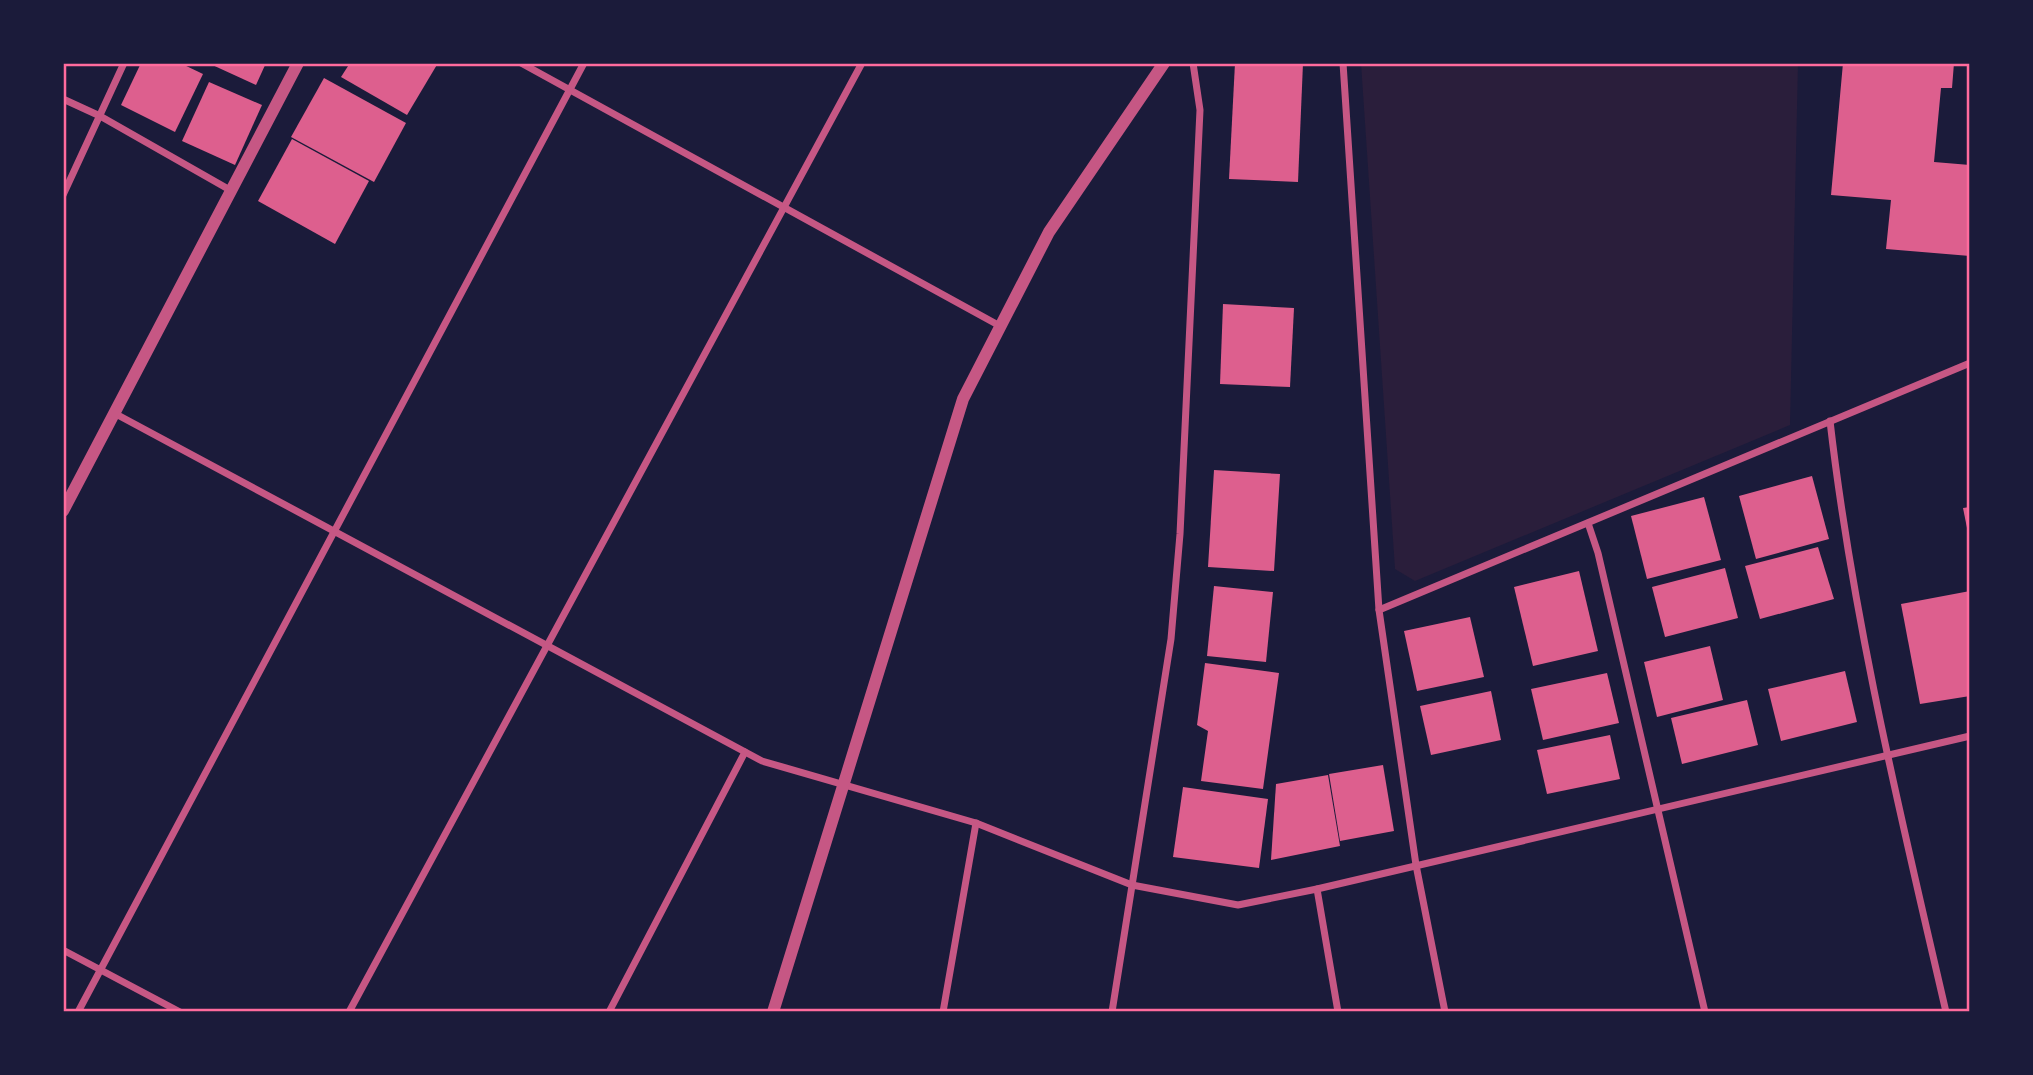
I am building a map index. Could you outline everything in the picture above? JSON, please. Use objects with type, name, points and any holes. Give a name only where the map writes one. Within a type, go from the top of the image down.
[{"type":"street","points":[[63,195],[124,63]]},
{"type":"street","points":[[63,511],[298,63]]},
{"type":"street","points":[[521,63],[1000,326]]},
{"type":"street","points":[[78,1012],[584,63]]},
{"type":"street","points":[[349,1012],[862,63]]},
{"type":"street","points":[[773,1012],[963,399],[1049,232],[1164,63]]},
{"type":"street","points":[[1112,1012],[1171,639],[1180,534],[1200,110],[1193,63]]},
{"type":"street","points":[[1343,63],[1379,610],[1416,865],[1445,1012]]},
{"type":"street","points":[[63,99],[100,116],[230,190]]},
{"type":"street","points":[[1379,610],[1970,363]]},
{"type":"street","points":[[114,413],[762,761],[843,787],[976,823],[1132,885],[1238,905],[1317,890],[1970,736]]},
{"type":"street","points":[[1830,421],[1836,472],[1886,757],[1946,1012]]},
{"type":"street","points":[[1587,523],[1598,553],[1704,1012]]},
{"type":"street","points":[[609,1012],[745,752]]},
{"type":"street","points":[[943,1012],[976,823]]},
{"type":"street","points":[[1317,890],[1338,1012]]},
{"type":"street","points":[[63,950],[180,1012]]},
{"type":"shaded area","points":[[1361,63],[1798,63],[1790,425],[1415,581],[1395,569]]},
{"type":"building","points":[[141,63],[180,63],[203,74],[175,132],[121,105]]},
{"type":"building","points":[[208,63],[266,63],[256,85]]},
{"type":"building","points":[[350,63],[438,63],[407,115],[341,77]]},
{"type":"building","points":[[1235,63],[1303,63],[1298,182],[1229,179]]},
{"type":"building","points":[[1843,63],[1954,63],[1952,88],[1941,88],[1934,162],[1970,165],[1970,256],[1886,249],[1891,200],[1831,195]]},
{"type":"building","points":[[324,78],[406,123],[374,182],[291,137]]},
{"type":"building","points":[[209,82],[262,105],[235,165],[182,141]]},
{"type":"building","points":[[292,139],[369,181],[335,244],[258,201]]},
{"type":"building","points":[[1223,304],[1294,308],[1290,387],[1220,384]]},
{"type":"building","points":[[1214,470],[1280,474],[1274,571],[1208,567]]},
{"type":"building","points":[[1812,476],[1829,539],[1756,559],[1739,496]]},
{"type":"building","points":[[1704,497],[1721,560],[1647,579],[1631,516]]},
{"type":"building","points":[[1970,507],[1970,538],[1969,538],[1963,508]]},
{"type":"building","points":[[1818,547],[1834,599],[1760,619],[1745,566]]},
{"type":"building","points":[[1725,568],[1738,618],[1665,637],[1652,587]]},
{"type":"building","points":[[1579,571],[1598,651],[1533,666],[1514,587]]},
{"type":"building","points":[[1214,586],[1273,592],[1266,662],[1207,656]]},
{"type":"building","points":[[1970,591],[1970,696],[1920,704],[1901,604]]},
{"type":"building","points":[[1470,617],[1484,677],[1417,691],[1404,631]]},
{"type":"building","points":[[1710,646],[1723,700],[1657,717],[1644,662]]},
{"type":"building","points":[[1205,663],[1279,673],[1263,789],[1201,781],[1208,731],[1197,725]]},
{"type":"building","points":[[1845,671],[1857,722],[1781,741],[1768,689]]},
{"type":"building","points":[[1607,673],[1619,723],[1543,740],[1531,689]]},
{"type":"building","points":[[1491,691],[1501,740],[1431,755],[1420,706]]},
{"type":"building","points":[[1747,700],[1758,745],[1682,764],[1671,718]]},
{"type":"building","points":[[1610,735],[1620,779],[1547,794],[1537,750]]},
{"type":"building","points":[[1383,765],[1394,831],[1340,841],[1329,774]]},
{"type":"building","points":[[1328,775],[1340,846],[1271,860],[1276,784]]},
{"type":"building","points":[[1183,787],[1268,799],[1259,868],[1173,857]]}]
